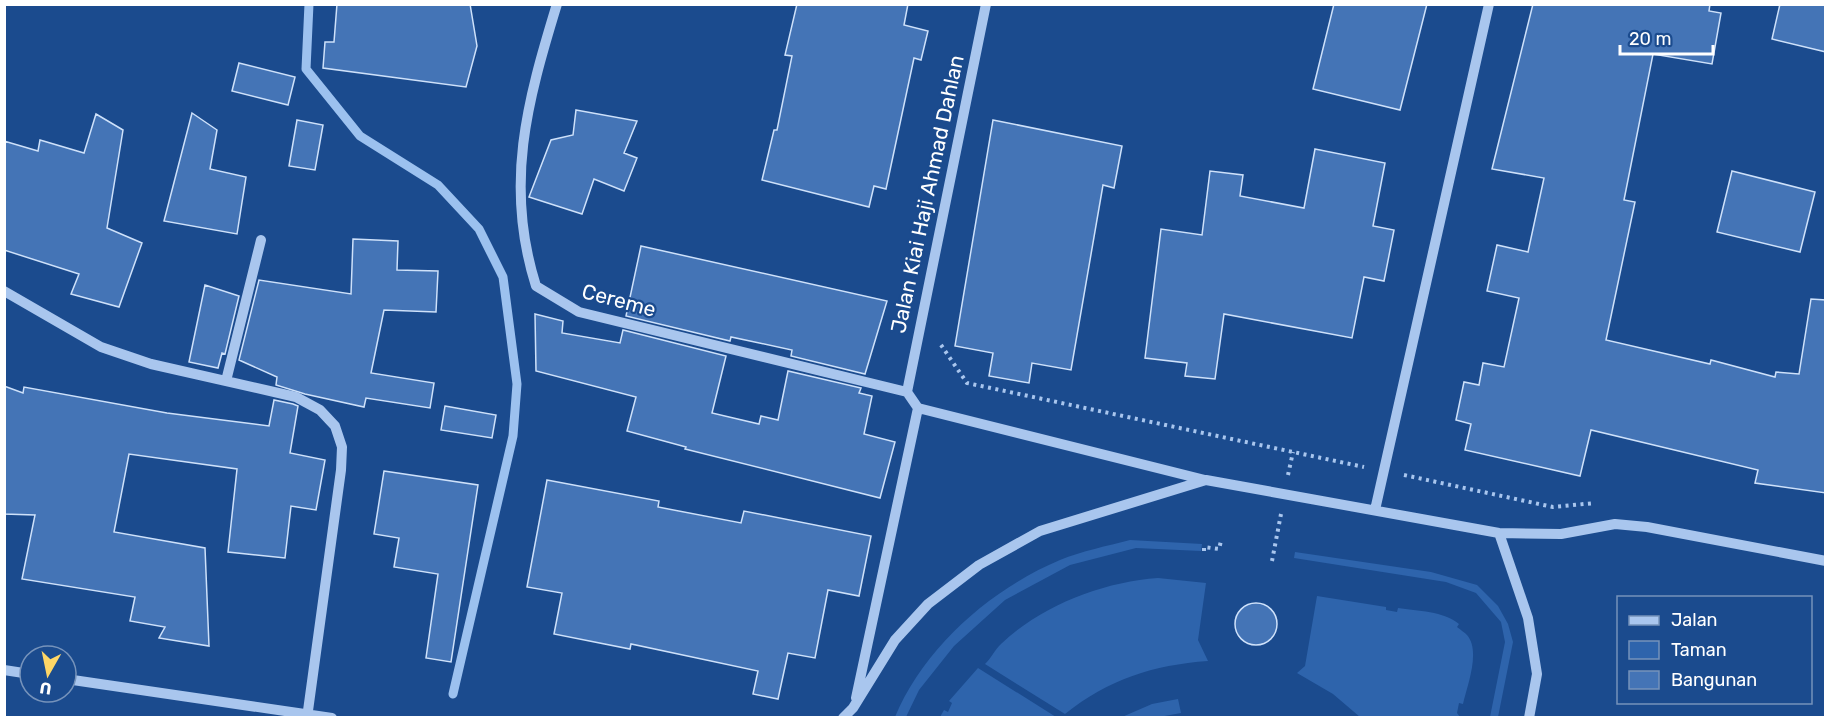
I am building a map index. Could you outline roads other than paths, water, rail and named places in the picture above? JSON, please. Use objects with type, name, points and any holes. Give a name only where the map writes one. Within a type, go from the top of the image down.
[{"type":"street","name":"Cereme","points":[[557,4],[529,99],[519,172],[526,249],[536,286],[579,312],[907,392]]},
{"type":"street","name":"Jalan Kiai Haji Ahmad Dahlan","points":[[907,392],[986,4]]},
{"type":"street","points":[[1375,510],[1489,4]]},
{"type":"street","points":[[226,381],[261,240]]},
{"type":"street","points":[[4,291],[101,347],[151,364],[296,398],[320,410],[335,426],[342,447],[340,482],[307,716]]},
{"type":"street","points":[[907,392],[918,408],[1206,480],[1499,533],[1561,534],[1615,524],[1647,527],[1826,561]]},
{"type":"street","points":[[853,713],[918,408]]},
{"type":"street","points":[[843,717],[853,713],[895,640],[928,604],[978,565],[1040,531],[1206,480]]},
{"type":"street","points":[[1499,533],[1528,618],[1532,640],[1537,674],[1529,717]]},
{"type":"street","points":[[78,681],[307,716],[332,717]]},
{"type":"waterway","points":[[309,4],[306,69],[360,136],[438,185],[479,229],[503,277],[517,384],[513,436],[453,694]]}]
